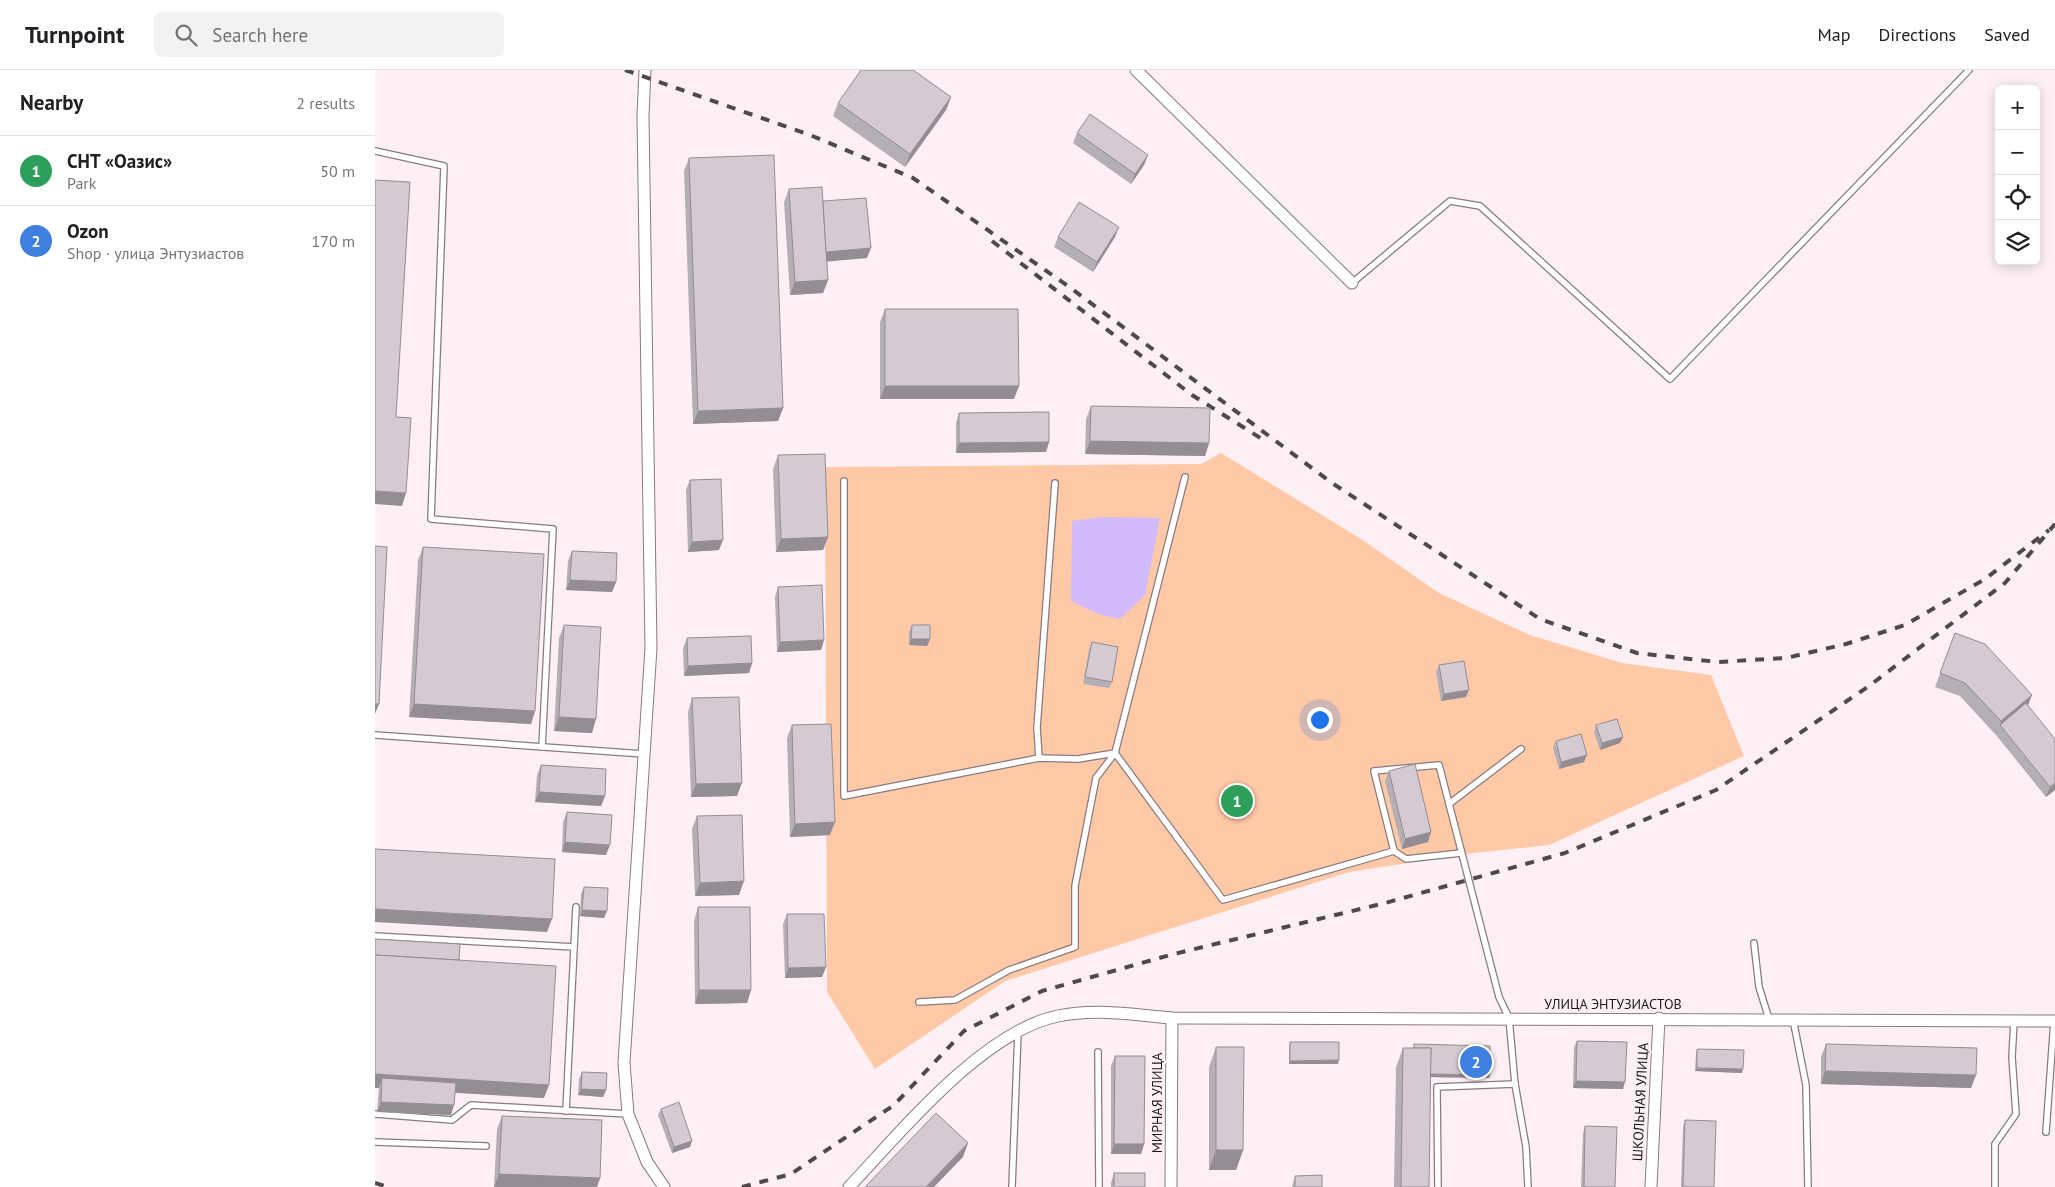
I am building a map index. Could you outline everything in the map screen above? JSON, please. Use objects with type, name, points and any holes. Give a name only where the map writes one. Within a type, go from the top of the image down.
[{"type":"street","points":[[645,70],[643,116],[651,648],[624,1063],[628,1114],[647,1162],[664,1187]]},
{"type":"street","points":[[1136,70],[1352,283]]},
{"type":"street","name":"УЛИЦА ЭНТУЗИАСТОВ","points":[[849,1187],[963,1069],[1018,1031],[1058,1016],[1097,1011],[1171,1018],[1659,1018],[2054,1021]]},
{"type":"street","name":"МИРНАЯ УЛИЦА","points":[[1171,1018],[1171,1187]]},
{"type":"street","name":"ШКОЛЬНАЯ УЛИЦА","points":[[1651,1187],[1659,1018]]},
{"type":"lane","points":[[1352,283],[1450,201],[1480,206],[1670,379],[1969,70]]},
{"type":"lane","points":[[375,152],[444,166],[431,519],[553,529],[542,747]]},
{"type":"lane","points":[[919,1002],[955,1000],[1009,970],[1075,946],[1075,886],[1096,778],[1115,752],[1185,477]]},
{"type":"lane","points":[[844,481],[844,796],[1039,758],[1078,759],[1115,752]]},
{"type":"lane","points":[[1039,758],[1037,728],[1055,483]]},
{"type":"lane","points":[[375,735],[644,754]]},
{"type":"lane","points":[[1449,804],[1521,749]]},
{"type":"lane","points":[[1115,752],[1223,900],[1394,852]]},
{"type":"lane","points":[[1461,853],[1406,859],[1394,852],[1374,771],[1439,765],[1499,997],[1509,1018],[1515,1084],[1526,1147],[1528,1187]]},
{"type":"lane","points":[[566,1111],[576,907]]},
{"type":"lane","points":[[375,936],[574,947]]},
{"type":"lane","points":[[1754,943],[1759,988],[1769,1019]]},
{"type":"lane","points":[[1793,1019],[1806,1085],[1808,1187]]},
{"type":"lane","points":[[1995,1187],[1995,1144],[2016,1114],[2012,1057],[2014,1021]]},
{"type":"lane","points":[[2046,1132],[2054,1021]]},
{"type":"lane","points":[[1012,1187],[1018,1031]]},
{"type":"lane","points":[[1098,1052],[1099,1187]]},
{"type":"lane","points":[[1438,1187],[1437,1087],[1515,1084]]},
{"type":"lane","points":[[375,1114],[452,1120],[471,1105],[628,1114]]},
{"type":"lane","points":[[375,1142],[487,1146]]},
{"type":"shaded area","points":[[1221,453],[1361,539],[1439,593],[1530,635],[1622,663],[1711,675],[1744,756],[1549,845],[1473,853],[1349,872],[1005,981],[875,1069],[827,992],[825,467],[1201,464]]},
{"type":"shaded area","points":[[1102,517],[1160,518],[1145,595],[1120,619],[1098,614],[1071,601],[1072,521]]},
{"type":"building","points":[[861,70],[913,70],[951,97],[910,154],[838,103]]},
{"type":"building","points":[[1090,114],[1148,155],[1135,174],[1077,133]]},
{"type":"building","points":[[774,155],[783,408],[698,411],[689,158]]},
{"type":"building","points":[[375,180],[410,182],[396,417],[411,418],[406,493],[375,491]]},
{"type":"building","points":[[822,187],[828,280],[795,282],[789,189]]},
{"type":"building","points":[[866,198],[871,248],[826,252],[823,201]]},
{"type":"building","points":[[1079,202],[1119,227],[1097,262],[1058,237]]},
{"type":"building","points":[[885,309],[1018,309],[1019,386],[885,386]]},
{"type":"building","points":[[1091,406],[1210,408],[1209,443],[1090,441]]},
{"type":"building","points":[[1049,412],[1049,442],[959,443],[959,413]]},
{"type":"building","points":[[825,454],[828,537],[781,539],[778,455]]},
{"type":"building","points":[[721,479],[723,540],[692,542],[690,480]]},
{"type":"building","points":[[375,546],[387,547],[379,704],[375,704]]},
{"type":"building","points":[[423,547],[544,554],[535,711],[414,704]]},
{"type":"building","points":[[572,551],[617,553],[616,582],[570,580]]},
{"type":"building","points":[[822,585],[824,640],[780,642],[778,587]]},
{"type":"building","points":[[564,625],[601,627],[596,719],[559,717]]},
{"type":"building","points":[[912,625],[930,625],[930,639],[911,639]]},
{"type":"building","points":[[1955,633],[1985,644],[2032,695],[2001,721],[1965,683],[1940,673]]},
{"type":"building","points":[[751,636],[752,663],[688,666],[687,638]]},
{"type":"building","points":[[1092,642],[1118,647],[1112,682],[1085,677]]},
{"type":"building","points":[[1464,661],[1469,690],[1444,694],[1439,665]]},
{"type":"building","points":[[739,697],[742,783],[696,784],[692,698]]},
{"type":"building","points":[[2026,703],[2055,739],[2055,783],[2050,787],[2000,725]]},
{"type":"building","points":[[1617,719],[1623,737],[1602,743],[1596,725]]},
{"type":"building","points":[[831,724],[835,822],[795,824],[792,725]]},
{"type":"building","points":[[1581,734],[1587,755],[1561,762],[1556,741]]},
{"type":"building","points":[[1415,764],[1431,832],[1405,839],[1389,771]]},
{"type":"building","points":[[541,765],[606,769],[605,796],[539,792]]},
{"type":"building","points":[[567,812],[612,815],[610,845],[565,842]]},
{"type":"building","points":[[742,815],[744,881],[700,883],[697,816]]},
{"type":"building","points":[[375,849],[555,859],[552,919],[375,909]]},
{"type":"building","points":[[584,887],[608,888],[607,911],[582,910]]},
{"type":"building","points":[[698,907],[750,907],[751,990],[699,990]]},
{"type":"building","points":[[787,914],[824,914],[826,967],[788,968]]},
{"type":"building","points":[[375,939],[460,944],[459,960],[375,955]]},
{"type":"building","points":[[375,955],[556,966],[549,1085],[375,1074]]},
{"type":"building","points":[[1577,1041],[1627,1042],[1625,1082],[1576,1081]]},
{"type":"building","points":[[1290,1042],[1339,1042],[1339,1060],[1290,1061]]},
{"type":"building","points":[[1414,1044],[1490,1046],[1490,1075],[1430,1074],[1431,1048],[1414,1048]]},
{"type":"building","points":[[1826,1044],[1977,1048],[1976,1075],[1825,1071]]},
{"type":"building","points":[[1216,1047],[1244,1047],[1243,1150],[1216,1150]]},
{"type":"building","points":[[1403,1048],[1431,1048],[1429,1187],[1401,1187]]},
{"type":"building","points":[[1697,1049],[1744,1050],[1743,1069],[1697,1068]]},
{"type":"building","points":[[1115,1056],[1145,1056],[1144,1144],[1114,1144]]},
{"type":"building","points":[[582,1072],[607,1073],[606,1090],[581,1089]]},
{"type":"building","points":[[382,1078],[456,1083],[454,1105],[381,1102]]},
{"type":"building","points":[[679,1102],[692,1141],[674,1147],[661,1109]]},
{"type":"building","points":[[936,1113],[968,1143],[926,1187],[865,1187]]},
{"type":"building","points":[[502,1116],[602,1120],[600,1178],[499,1174]]},
{"type":"building","points":[[1685,1120],[1716,1121],[1714,1187],[1683,1187]]},
{"type":"building","points":[[1585,1126],[1617,1127],[1615,1187],[1584,1187]]},
{"type":"building","points":[[1114,1173],[1145,1173],[1145,1187],[1114,1187]]},
{"type":"building","points":[[1322,1175],[1322,1187],[1295,1187],[1295,1176]]},
{"type":"railway","points":[[625,70],[810,135],[913,178],[1068,286],[1332,483],[1540,619],[1637,653],[1718,662],[1786,658],[1846,644],[1905,625],[1985,579],[2049,530]]},
{"type":"railway","points":[[992,241],[1192,395],[1262,439]]},
{"type":"railway","points":[[742,1187],[791,1174],[894,1105],[964,1031],[1042,991],[1170,955],[1385,903],[1565,853],[1716,790],[1869,686],[2005,583],[2055,524]]},
{"type":"railway","points":[[375,1183],[388,1187]]},
{"type":"place","name":"СНТ «Оазис»","points":[[1237,801]]},
{"type":"place","name":"Ozon","points":[[1476,1062]]}]
